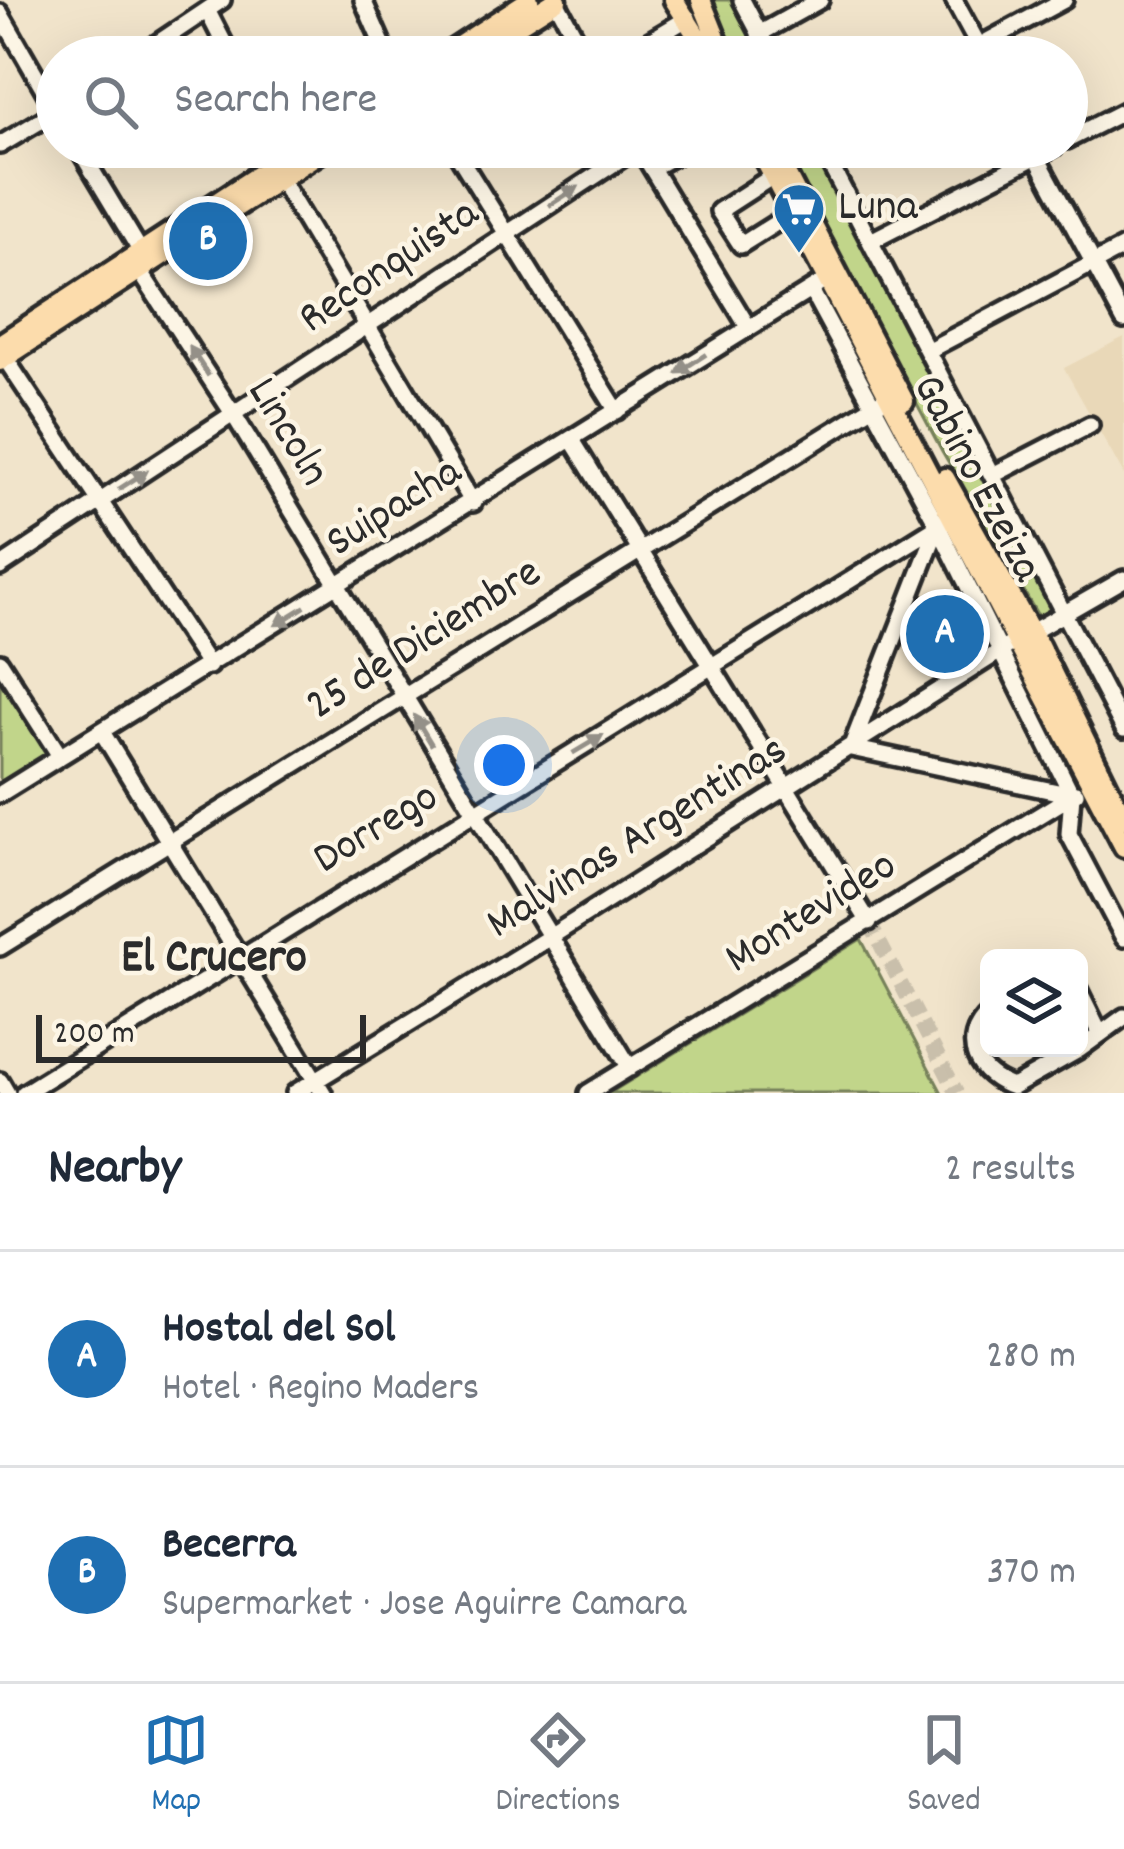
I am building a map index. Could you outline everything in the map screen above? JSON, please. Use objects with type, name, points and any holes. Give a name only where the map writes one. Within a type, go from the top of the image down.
[{"type":"main road","points":[[474,36],[529,0]]},
{"type":"main road","points":[[500,36],[556,0]]},
{"type":"main road","points":[[674,0],[698,36]]},
{"type":"main road","points":[[701,0],[716,36]]},
{"type":"main road","points":[[2,354],[140,261],[264,168]]},
{"type":"main road","points":[[140,261],[297,168]]},
{"type":"main road","name":"Gabino Ezeiza","points":[[769,168],[819,285],[945,521],[1024,637],[1124,819]]},
{"type":"main road","name":"Gabino Ezeiza","points":[[783,168],[939,467],[1124,847]]},
{"type":"street","points":[[363,0],[379,36]]},
{"type":"street","points":[[556,0],[575,36]]},
{"type":"street","points":[[742,0],[759,34],[820,0]]},
{"type":"street","points":[[954,0],[974,36]]},
{"type":"street","points":[[1006,36],[1064,0]]},
{"type":"street","points":[[168,36],[218,3],[226,36]]},
{"type":"street","points":[[0,13],[36,76]]},
{"type":"street","points":[[658,36],[688,18]]},
{"type":"street","points":[[1088,129],[1124,111]]},
{"type":"street","points":[[0,145],[36,124]]},
{"type":"street","name":"Lincoln","points":[[89,168],[140,261],[630,1068]]},
{"type":"street","points":[[466,168],[616,411]]},
{"type":"street","name":"Reconquista","points":[[0,567],[607,168]]},
{"type":"street","points":[[652,168],[748,327]]},
{"type":"street","points":[[832,168],[1122,722]]},
{"type":"street","points":[[871,241],[1005,168]]},
{"type":"street","points":[[1042,168],[1124,320]]},
{"type":"street","points":[[773,176],[719,211],[741,245],[792,213]]},
{"type":"street","points":[[280,179],[473,503]]},
{"type":"street","points":[[928,350],[1124,247]]},
{"type":"street","name":"Suipacha","points":[[0,794],[819,285]]},
{"type":"street","points":[[2,354],[209,666]]},
{"type":"street","name":"25 de Diciembre","points":[[0,946],[881,402]]},
{"type":"street","points":[[993,475],[1090,424]]},
{"type":"street","points":[[572,440],[869,922]]},
{"type":"street","points":[[945,521],[999,655],[1072,795],[1069,834],[1124,938]]},
{"type":"street","points":[[945,521],[851,748],[1072,795]]},
{"type":"street","name":"Dorrego","points":[[24,1093],[945,521]]},
{"type":"street","name":"Malvinas Argentinas","points":[[295,1093],[319,1087],[1024,637],[1124,579]]},
{"type":"street","points":[[0,662],[60,757]]},
{"type":"street","points":[[102,732],[319,1087]]},
{"type":"street","name":"Montevideo","points":[[588,1093],[1091,785]]},
{"type":"street","points":[[1088,1010],[1100,1034]]},
{"type":"street","points":[[1088,1041],[1124,1017]]},
{"type":"street","points":[[980,1024],[971,1041],[974,1052],[997,1082],[1013,1087],[1062,1057]]},
{"type":"street","points":[[0,1081],[7,1093]]},
{"type":"shaded area","points":[[1124,337],[1124,475],[1064,368]]},
{"type":"green space","points":[[713,0],[734,0],[753,36],[723,36]]},
{"type":"green space","points":[[792,168],[822,168],[1051,607],[1044,616],[1037,614],[942,451]]},
{"type":"green space","points":[[0,662],[60,756],[0,794]]},
{"type":"green space","points":[[861,939],[942,1093],[610,1093]]},
{"type":"tunnel","points":[[869,922],[957,1093]]},
{"type":"place","name":"Becerra","points":[[208,241]]},
{"type":"place","name":"Luna","points":[[799,255]]},
{"type":"place","name":"Hostal del Sol","points":[[945,634]]},
{"type":"district","name":"El Crucero","points":[[214,960]]}]
